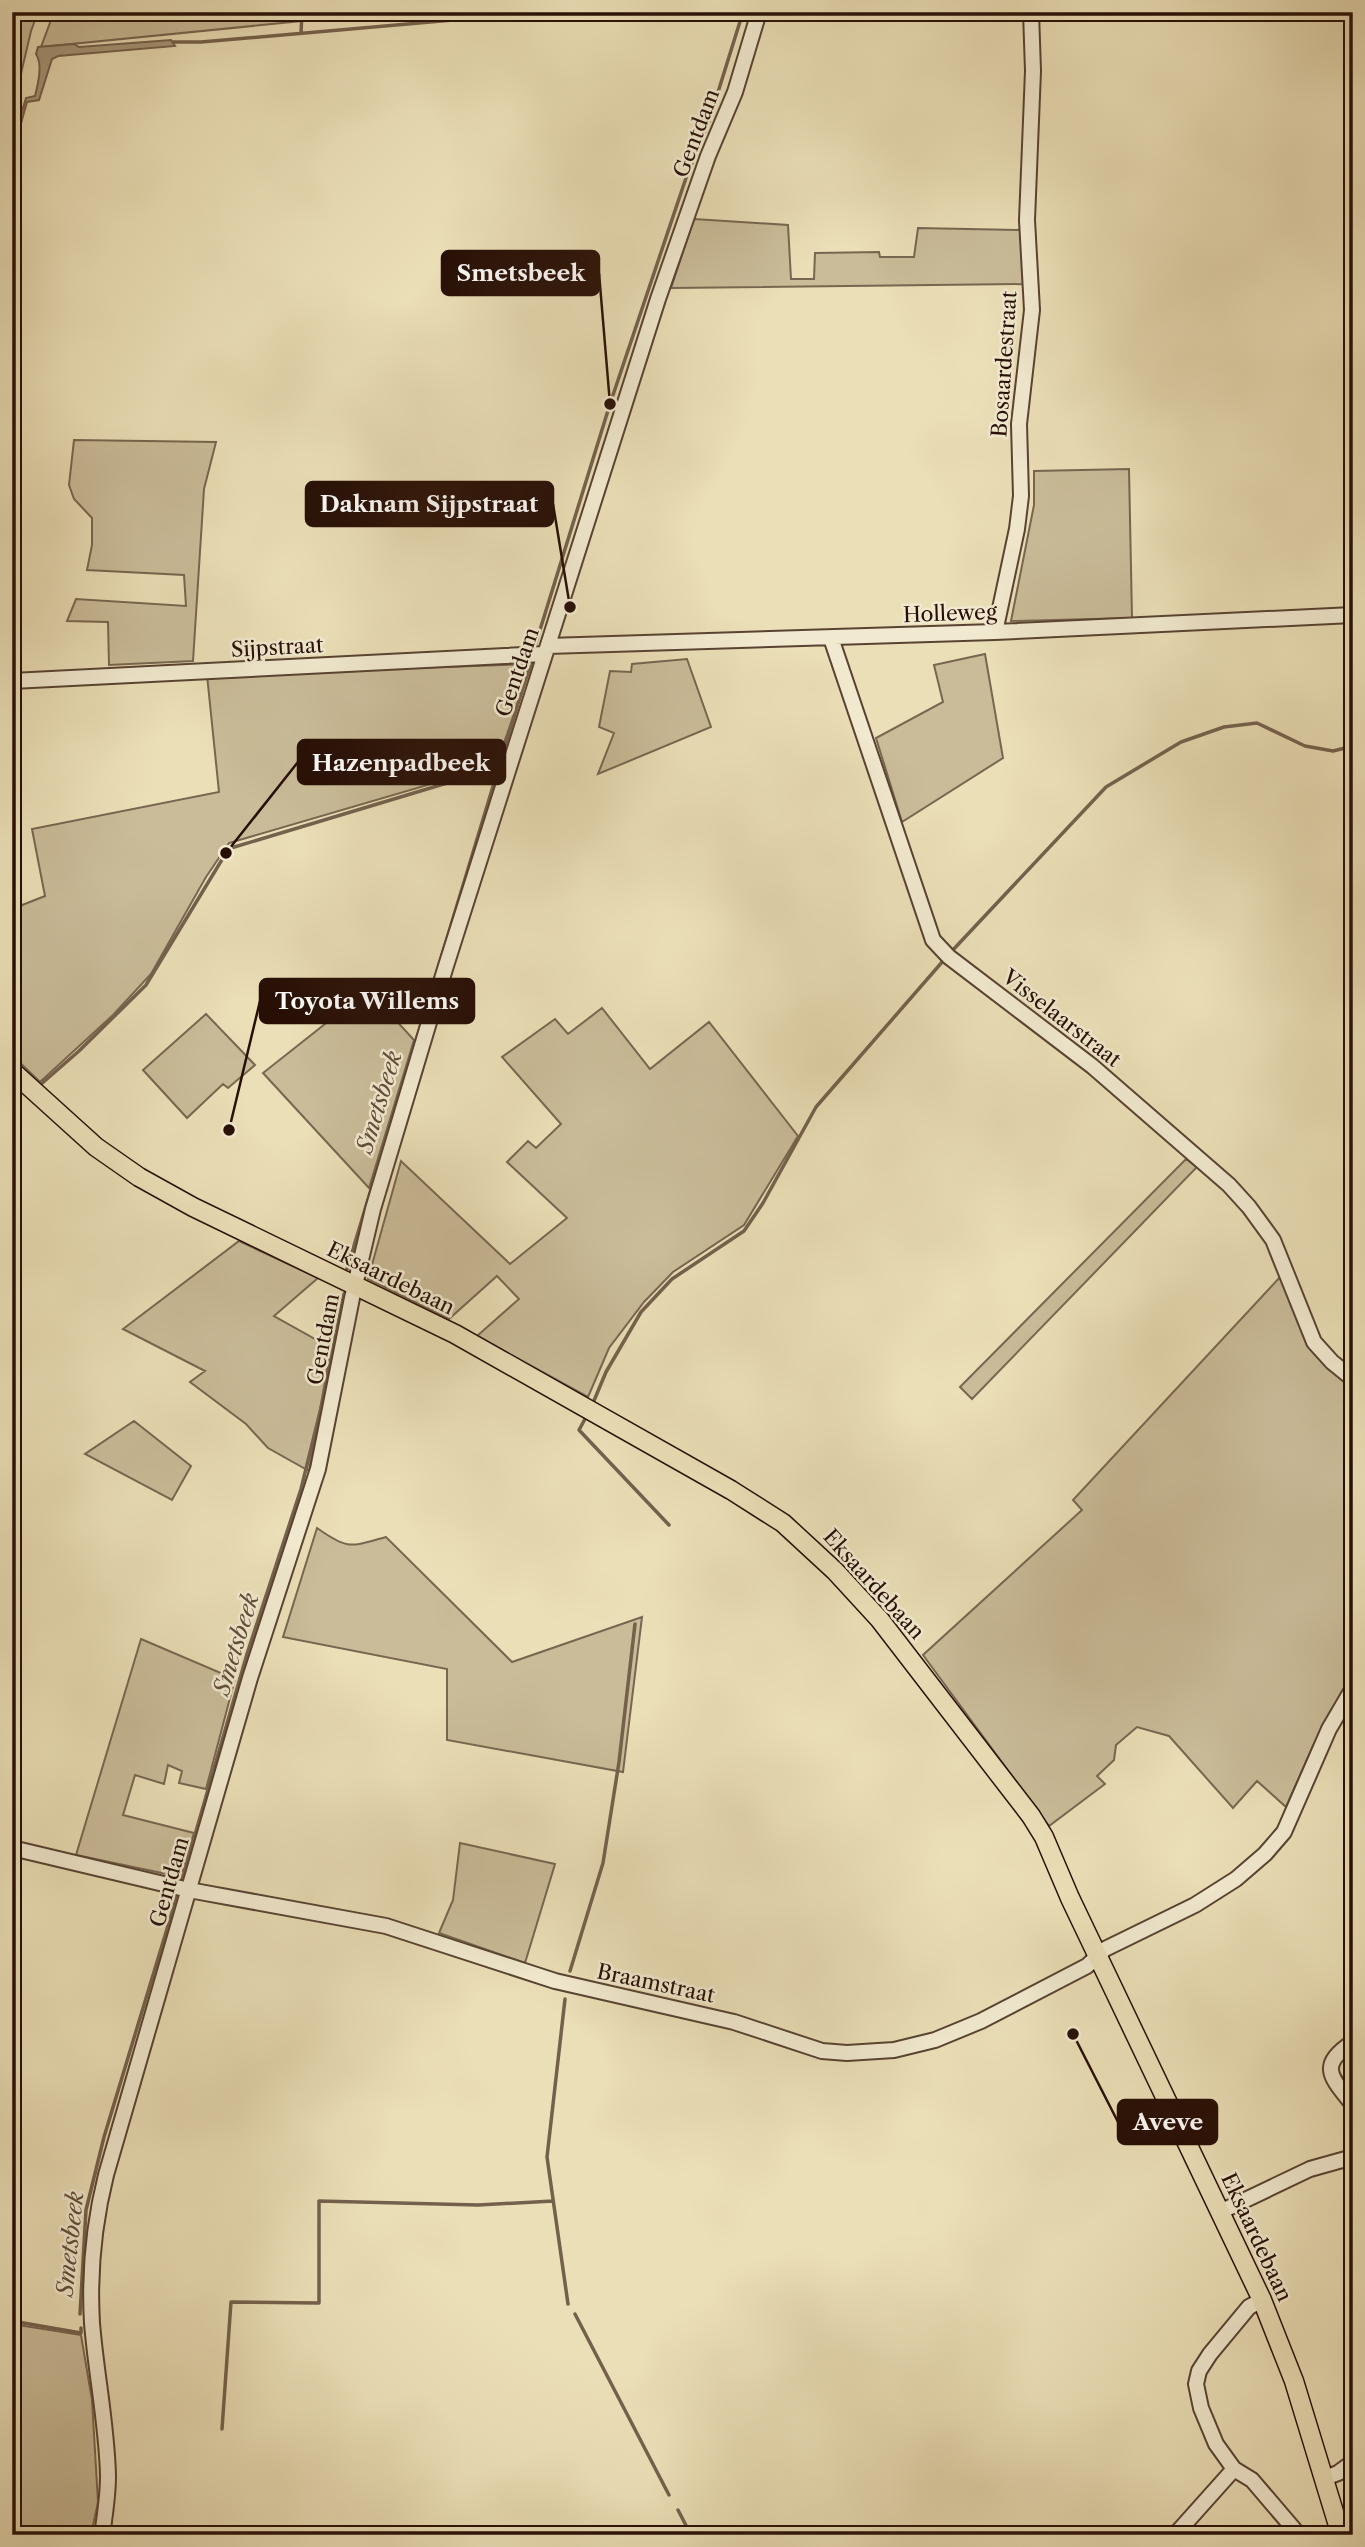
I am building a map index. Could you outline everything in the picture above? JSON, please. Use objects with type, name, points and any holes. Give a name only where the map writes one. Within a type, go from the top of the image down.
[{"type":"main road","name":"Eksaardebaan","points":[[12,1071],[96,1147],[139,1177],[192,1207],[466,1340],[731,1490],[783,1523],[815,1550],[880,1620],[1031,1816],[1044,1837],[1262,2300],[1294,2381],[1341,2535]]},
{"type":"street","name":"Gentdam","points":[[102,2535],[108,2477],[92,2311],[95,2231],[111,2154],[250,1678],[318,1469],[373,1209],[437,996],[658,299],[708,156],[735,92],[759,12]]},
{"type":"street","name":"Bosaardestraat","points":[[995,632],[1017,529],[1021,496],[1019,424],[1032,310],[1027,220],[1033,71],[1031,12]]},
{"type":"street","name":"Holleweg","points":[[546,650],[1353,615]]},
{"type":"street","name":"Visselaarstraat","points":[[831,638],[933,940],[948,957],[1092,1066],[1229,1185],[1273,1240],[1314,1342],[1332,1362],[1353,1378]]},
{"type":"street","name":"Sijpstraat","points":[[12,681],[546,650]]},
{"type":"street","points":[[1098,1955],[1105,1949],[1218,1893],[1265,1854],[1284,1832],[1329,1729],[1353,1688]]},
{"type":"street","name":"Braamstraat","points":[[12,1848],[188,1890],[386,1926],[578,1987],[734,2022],[813,2048],[834,2052],[894,2050],[951,2035],[1087,1966],[1098,1955]]},
{"type":"street","points":[[1353,2042],[1337,2053],[1330,2064],[1331,2078],[1353,2105]]},
{"type":"street","points":[[1220,2212],[1310,2169],[1353,2157]]},
{"type":"street","points":[[1262,2300],[1249,2307],[1210,2354],[1199,2371],[1196,2384],[1201,2409],[1216,2444],[1234,2469],[1252,2480],[1299,2535]]},
{"type":"street","points":[[1325,2478],[1338,2473],[1353,2462]]},
{"type":"street","points":[[1175,2535],[1234,2469]]},
{"type":"shaded area","points":[[12,12],[38,12],[12,112]]},
{"type":"shaded area","points":[[54,12],[412,12],[41,47]]},
{"type":"shaded area","points":[[171,40],[175,46],[58,56],[52,59],[39,100],[27,102],[20,127],[17,127],[26,98],[35,96],[39,74],[36,54],[38,47],[74,44],[79,47]]},
{"type":"shaded area","points":[[694,219],[788,225],[791,279],[814,279],[815,253],[879,252],[880,257],[914,257],[918,228],[1024,230],[1028,284],[671,288]]},
{"type":"shaded area","points":[[74,440],[216,442],[204,489],[193,661],[109,665],[108,622],[67,621],[76,599],[186,606],[184,575],[87,570],[92,545],[92,518],[74,499],[69,485]]},
{"type":"shaded area","points":[[1129,469],[1132,618],[1011,621],[1034,505],[1034,471]]},
{"type":"shaded area","points":[[985,654],[1003,758],[902,822],[876,738],[943,702],[934,665]]},
{"type":"shaded area","points":[[687,659],[711,727],[598,774],[614,733],[599,727],[610,671],[631,672],[632,664]]},
{"type":"shaded area","points":[[532,664],[496,765],[229,843],[206,877],[151,974],[113,1015],[40,1082],[12,1055],[12,909],[45,896],[32,829],[219,792],[207,675]]},
{"type":"shaded area","points":[[368,990],[414,1040],[369,1188],[263,1073]]},
{"type":"shaded area","points":[[602,1008],[650,1069],[709,1022],[798,1136],[744,1225],[673,1272],[644,1302],[609,1348],[588,1397],[477,1336],[519,1299],[497,1276],[449,1319],[368,1279],[401,1161],[510,1264],[567,1218],[507,1162],[528,1141],[536,1148],[561,1124],[502,1057],[555,1019],[568,1034]]},
{"type":"shaded area","points":[[206,1014],[255,1065],[228,1088],[223,1084],[187,1118],[143,1070]]},
{"type":"shaded area","points":[[1186,1159],[1197,1167],[972,1399],[960,1387]]},
{"type":"shaded area","points":[[239,1241],[318,1278],[274,1316],[331,1348],[309,1471],[268,1448],[246,1424],[190,1382],[205,1371],[123,1329]]},
{"type":"shaded area","points":[[1281,1276],[1334,1372],[1353,1388],[1353,1674],[1313,1746],[1286,1807],[1257,1781],[1233,1808],[1169,1736],[1137,1727],[1116,1745],[1114,1760],[1097,1776],[1105,1784],[1049,1826],[923,1655],[1082,1510],[1073,1500]]},
{"type":"shaded area","points":[[134,1421],[191,1466],[172,1500],[85,1454]]},
{"type":"shaded area","points":[[317,1528],[336,1540],[350,1544],[386,1537],[512,1662],[642,1617],[623,1772],[447,1740],[447,1669],[283,1637]]},
{"type":"shaded area","points":[[141,1639],[235,1679],[206,1789],[179,1783],[182,1771],[168,1765],[164,1784],[135,1775],[123,1815],[194,1833],[181,1877],[76,1855]]},
{"type":"shaded area","points":[[460,1843],[555,1864],[525,1963],[439,1933],[453,1900]]},
{"type":"shaded area","points":[[12,2324],[81,2335],[92,2400],[98,2502],[91,2535],[12,2535]]},
{"type":"waterway","points":[[301,33],[302,12]]},
{"type":"waterway","points":[[173,42],[201,42],[511,15],[597,12]]},
{"type":"waterway","points":[[682,12],[719,14],[741,19]]},
{"type":"waterway","name":"Smetsbeek","points":[[535,646],[610,404],[687,175],[709,121],[743,12]]},
{"type":"waterway","name":"Smetsbeek","points":[[347,1269],[530,664]]},
{"type":"waterway","points":[[951,952],[1106,787],[1181,742],[1224,727],[1257,723],[1305,746],[1333,751],[1353,746]]},
{"type":"waterway","points":[[40,1085],[146,985],[231,848],[477,774]]},
{"type":"waterway","points":[[593,1403],[606,1372],[641,1312],[672,1279],[744,1231],[763,1203],[816,1107],[943,961]]},
{"type":"waterway","name":"Smetsbeek","points":[[182,1880],[247,1654],[301,1489],[322,1404],[344,1294]]},
{"type":"waterway","points":[[585,1419],[579,1430],[669,1525]]},
{"type":"waterway","points":[[570,1971],[603,1863],[619,1762],[635,1624]]},
{"type":"waterway","name":"Smetsbeek","points":[[80,2314],[86,2210],[104,2137],[177,1896]]},
{"type":"waterway","points":[[565,1999],[547,2157],[568,2304]]},
{"type":"waterway","points":[[222,2429],[231,2302],[319,2303],[319,2201],[478,2205],[553,2201]]},
{"type":"waterway","points":[[575,2314],[669,2495]]},
{"type":"waterway","name":"Smetsbeek","points":[[12,2321],[81,2333],[81,2328]]},
{"type":"waterway","points":[[678,2510],[691,2535]]},
{"type":"place","name":"Smetsbeek","points":[[610,404]]},
{"type":"place","name":"Daknam Sijpstraat","points":[[570,607]]},
{"type":"place","name":"Hazenpadbeek","points":[[226,853]]},
{"type":"place","name":"Toyota Willems","points":[[229,1130]]},
{"type":"place","name":"Aveve","points":[[1073,2034]]}]
